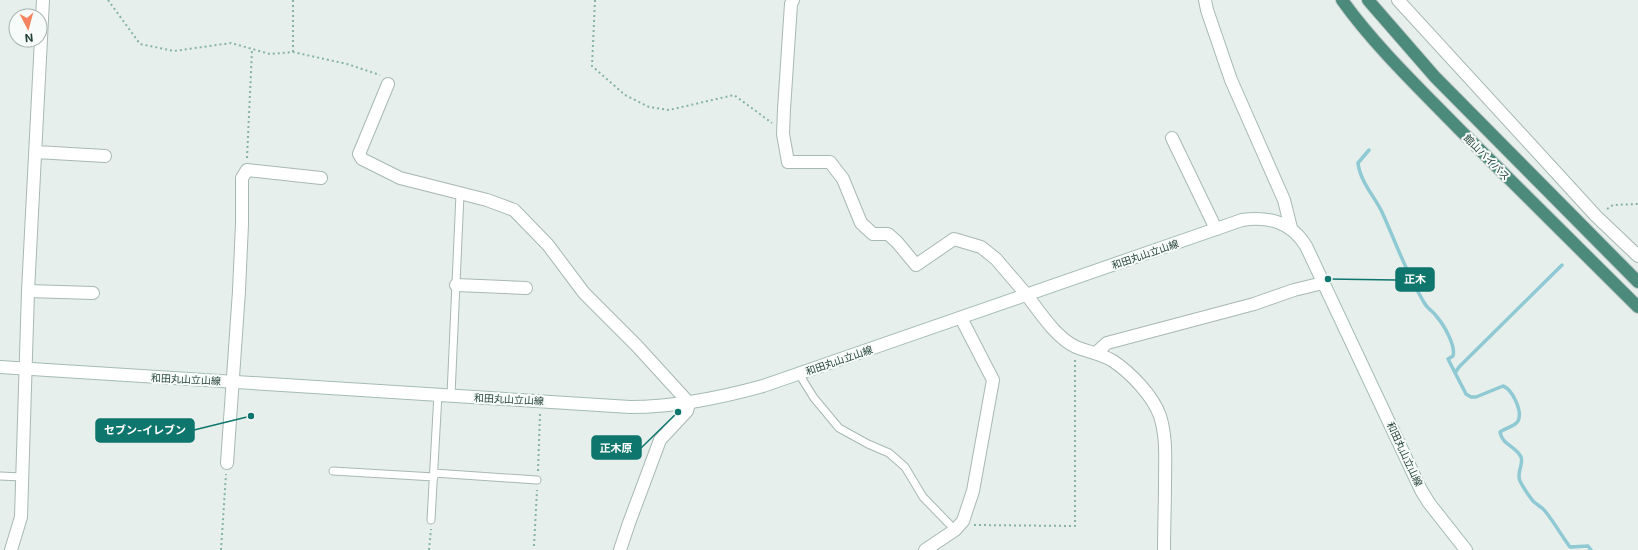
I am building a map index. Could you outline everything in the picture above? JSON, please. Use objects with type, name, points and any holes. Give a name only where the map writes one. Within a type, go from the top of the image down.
[{"type":"highway","name":"館山バイパス","points":[[1342,0],[1352,15],[1440,110],[1638,307]]},
{"type":"highway","name":"館山バイパス","points":[[1368,0],[1435,77],[1638,282]]},
{"type":"street","points":[[11,550],[21,517],[24,369],[43,0]]},
{"type":"street","points":[[794,0],[791,4],[784,134],[788,162],[830,162],[843,179],[861,223],[873,234],[888,234],[916,264],[954,239],[981,247],[996,258],[1048,322],[1065,340],[1076,346],[1112,360],[1133,376],[1148,395],[1160,415],[1165,438],[1164,550]]},
{"type":"street","points":[[1197,0],[1206,5],[1231,80],[1284,200],[1291,228]]},
{"type":"street","points":[[1398,0],[1596,216],[1638,256]]},
{"type":"street","points":[[388,84],[360,154],[362,159],[400,178],[486,200],[514,210],[548,245],[584,293],[637,346],[689,402],[687,411],[660,440],[620,550]]},
{"type":"street","points":[[1172,138],[1216,229]]},
{"type":"street","points":[[36,152],[105,156]]},
{"type":"street","points":[[227,463],[242,224],[242,178],[247,170],[321,178]]},
{"type":"street","name":"和田丸山立山線","points":[[0,367],[630,407],[658,407],[731,394],[799,374],[1242,220],[1256,218],[1266,219],[1291,228],[1300,236],[1306,246],[1422,490],[1429,503],[1462,549]]},
{"type":"street","points":[[1096,353],[1107,343],[1254,304],[1294,290],[1324,283]]},
{"type":"street","points":[[456,285],[526,288]]},
{"type":"street","points":[[28,291],[93,293]]},
{"type":"street","points":[[925,550],[957,528],[963,521],[973,491],[993,380],[961,318]]},
{"type":"lane","points":[[451,395],[460,194]]},
{"type":"lane","points":[[799,374],[814,398],[839,428],[868,444],[889,453],[905,467],[923,497],[957,528]]},
{"type":"lane","points":[[431,520],[438,394]]},
{"type":"lane","points":[[333,470],[537,480]]},
{"type":"lane","points":[[0,476],[22,477]]},
{"type":"path","points":[[108,0],[140,44],[174,51],[231,43],[270,54],[293,52],[347,64],[381,76],[388,84]]},
{"type":"path","points":[[293,0],[293,52]]},
{"type":"path","points":[[595,0],[592,66],[625,95],[649,107],[669,110],[734,95],[765,117],[784,134]]},
{"type":"path","points":[[247,170],[252,50]]},
{"type":"path","points":[[1613,205],[1638,204]]},
{"type":"path","points":[[957,528],[1075,526],[1076,346]]},
{"type":"path","points":[[221,550],[227,463]]},
{"type":"path","points":[[429,550],[431,520]]},
{"type":"waterway","points":[[1369,150],[1358,163],[1361,176],[1382,212],[1407,270],[1426,306],[1440,321],[1449,336],[1453,347],[1453,356],[1448,359],[1466,394],[1471,397],[1476,397],[1503,386],[1510,391],[1518,406],[1519,417],[1517,423],[1500,432],[1503,440],[1516,450],[1521,457],[1522,463],[1519,475],[1520,481],[1533,501],[1548,515],[1570,547],[1588,546],[1591,550]]},
{"type":"waterway","points":[[1455,373],[1459,367],[1562,265]]},
{"type":"place","name":"正木","points":[[1328,279]]},
{"type":"place","name":"正木原","points":[[678,412]]},
{"type":"place","name":"セブン-イレブン","points":[[251,416]]}]
